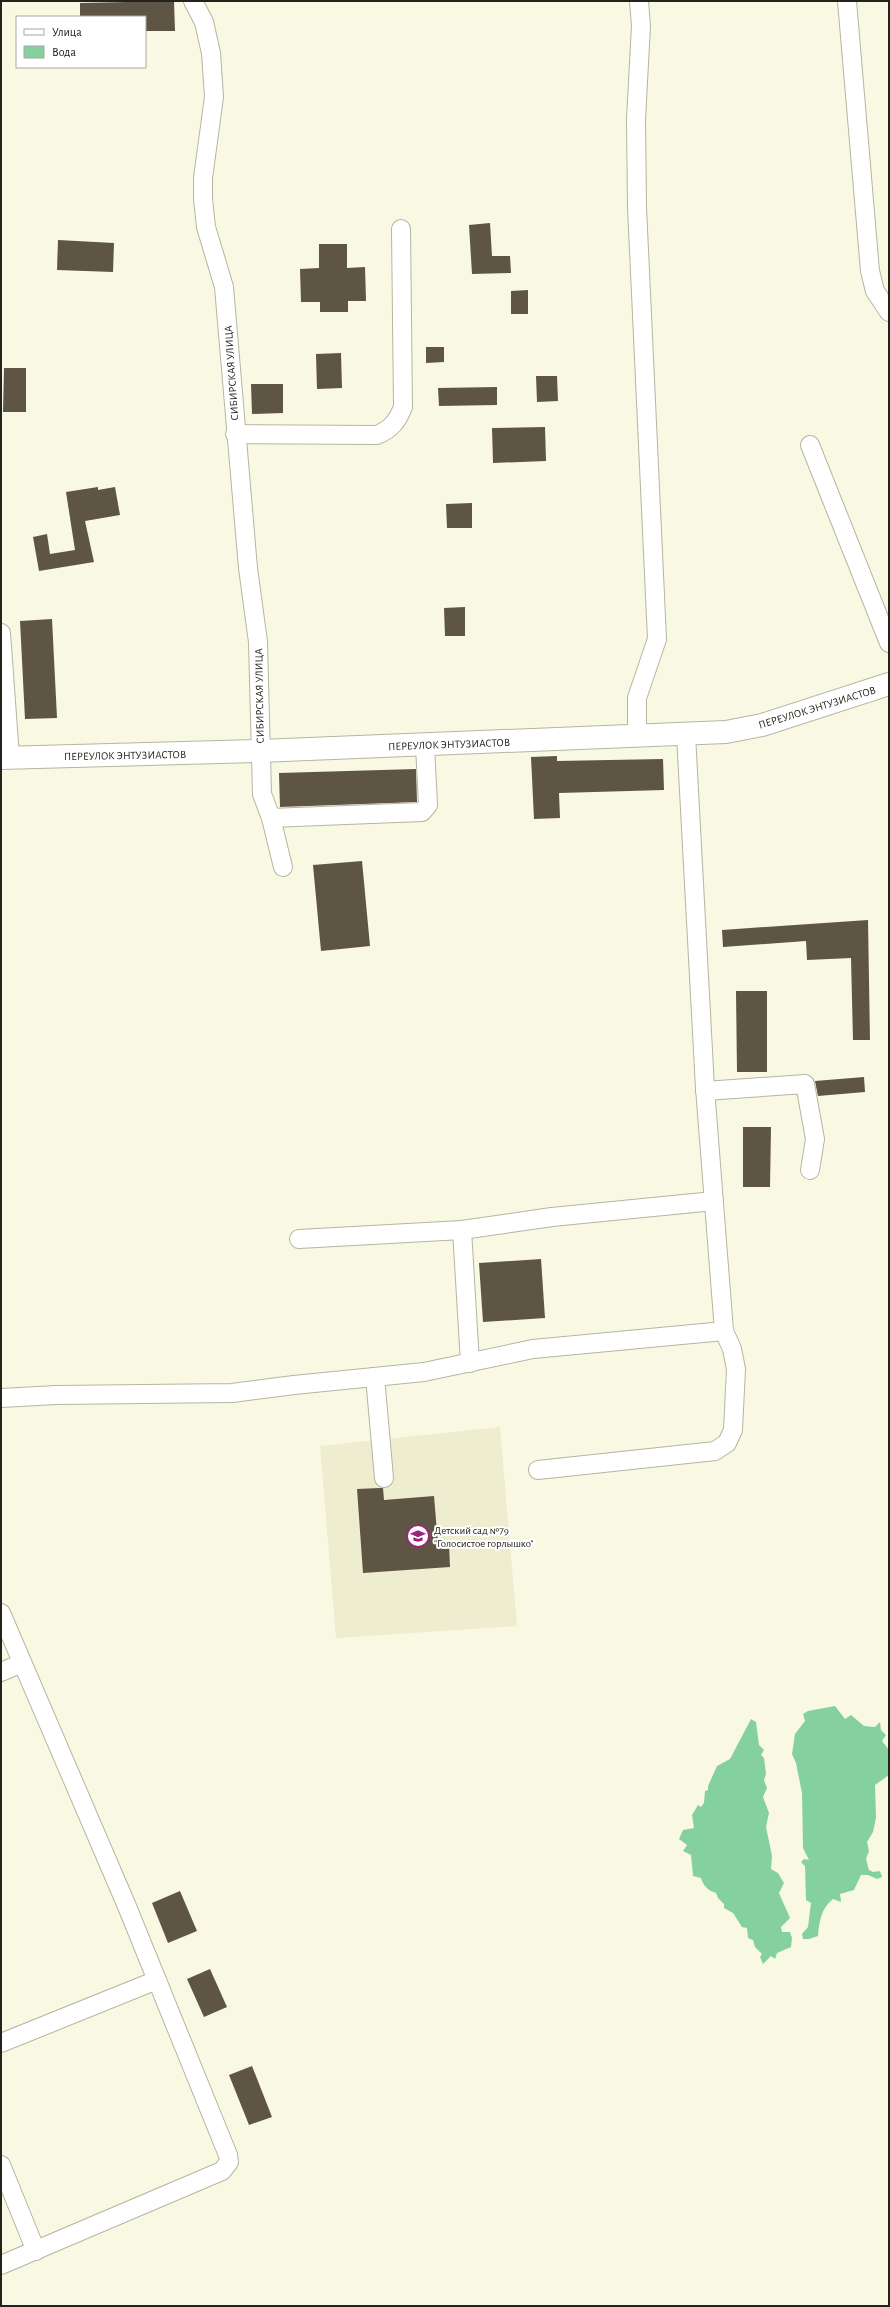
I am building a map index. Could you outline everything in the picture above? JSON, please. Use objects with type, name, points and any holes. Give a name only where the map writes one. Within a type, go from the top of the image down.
[{"type":"main road","name":"ПЕРЕУЛОК ЭНТУЗИАСТОВ","points":[[5,758],[260,751],[686,735],[726,732],[762,725],[889,684]]},
{"type":"street","name":"СИБИРСКАЯ УЛИЦА","points":[[193,1],[204,22],[211,53],[214,97],[203,178],[203,199],[206,228],[224,287],[235,434],[248,568],[258,642],[262,794],[280,845],[283,867]]},
{"type":"street","points":[[637,736],[637,698],[657,639],[637,207],[636,119],[641,26],[639,1]]},
{"type":"street","points":[[847,1],[870,271],[875,291],[889,312]]},
{"type":"street","points":[[235,434],[376,435],[390,430],[399,419],[403,407],[401,229]]},
{"type":"street","points":[[810,445],[889,643]]},
{"type":"street","points":[[1,633],[5,758]]},
{"type":"street","points":[[538,1470],[715,1451],[727,1443],[733,1430],[736,1369],[732,1349],[724,1331],[705,1091],[686,735]]},
{"type":"street","points":[[271,818],[422,812],[428,805],[425,745]]},
{"type":"street","points":[[705,1091],[805,1084],[815,1139],[810,1170]]},
{"type":"street","points":[[299,1239],[462,1230],[552,1217],[714,1201]]},
{"type":"street","points":[[462,1230],[470,1363]]},
{"type":"street","points":[[1,1398],[56,1395],[232,1393],[424,1372],[533,1349],[724,1331]]},
{"type":"street","points":[[375,1377],[384,1478]]},
{"type":"street","points":[[1,1613],[157,1980],[228,2155],[229,2162],[222,2171],[1,2266]]},
{"type":"street","points":[[1,1672],[22,1663]]},
{"type":"street","points":[[1,2043],[157,1980]]},
{"type":"street","points":[[1,2164],[36,2250]]},
{"type":"shaded area","name":"Детский сад №79 \"Голосистое горлышко\"","points":[[500,1427],[517,1626],[336,1638],[320,1446]]},
{"type":"water","points":[[835,1706],[845,1719],[851,1715],[864,1726],[875,1727],[880,1722],[881,1730],[886,1735],[882,1741],[889,1750],[889,1775],[875,1785],[876,1818],[873,1832],[867,1842],[869,1851],[866,1859],[869,1870],[873,1872],[880,1871],[882,1877],[877,1879],[868,1875],[861,1875],[854,1890],[840,1894],[841,1902],[833,1899],[823,1911],[818,1936],[803,1939],[802,1934],[808,1927],[811,1903],[806,1900],[805,1866],[801,1862],[804,1859],[809,1860],[803,1848],[802,1793],[796,1763],[792,1754],[795,1734],[805,1721],[803,1714],[808,1711]]},
{"type":"water","points":[[751,1719],[756,1722],[759,1745],[764,1750],[761,1755],[764,1758],[766,1774],[764,1780],[767,1788],[763,1797],[769,1813],[766,1827],[772,1856],[771,1869],[778,1873],[784,1883],[779,1893],[790,1918],[781,1927],[782,1932],[790,1932],[792,1938],[791,1947],[777,1953],[775,1959],[771,1956],[763,1964],[760,1957],[762,1954],[755,1947],[753,1940],[748,1938],[747,1928],[742,1927],[733,1913],[724,1908],[724,1904],[718,1898],[716,1893],[707,1888],[701,1878],[693,1876],[691,1855],[683,1851],[687,1845],[679,1839],[683,1830],[694,1828],[692,1815],[698,1805],[701,1807],[704,1803],[705,1791],[708,1790],[708,1786],[717,1766],[730,1759]]},
{"type":"building","points":[[174,1],[175,31],[146,31],[146,16],[80,16],[80,3]]},
{"type":"building","points":[[490,223],[492,256],[510,256],[511,273],[472,274],[469,225]]},
{"type":"building","points":[[58,240],[114,243],[113,272],[57,270]]},
{"type":"building","points":[[319,244],[347,244],[347,268],[365,267],[366,301],[348,301],[348,312],[320,312],[320,302],[301,302],[300,269],[319,268]]},
{"type":"building","points":[[528,290],[528,314],[511,314],[511,291]]},
{"type":"building","points":[[426,347],[444,347],[444,362],[426,363]]},
{"type":"building","points":[[341,353],[342,388],[317,389],[316,354]]},
{"type":"building","points":[[4,368],[26,368],[26,412],[3,412]]},
{"type":"building","points":[[536,376],[557,376],[558,401],[537,402]]},
{"type":"building","points":[[251,384],[283,384],[283,413],[252,414]]},
{"type":"building","points":[[497,387],[497,405],[439,406],[438,388]]},
{"type":"building","points":[[545,427],[546,461],[493,463],[492,428]]},
{"type":"building","points":[[98,487],[98,490],[115,487],[120,515],[85,521],[94,562],[39,571],[33,537],[47,534],[50,554],[75,550],[66,492]]},
{"type":"building","points":[[472,503],[472,528],[447,528],[446,504]]},
{"type":"building","points":[[465,607],[465,636],[445,636],[444,608]]},
{"type":"building","points":[[52,619],[57,718],[25,719],[20,621]]},
{"type":"building","points":[[557,756],[557,761],[663,759],[664,790],[559,793],[560,818],[534,819],[531,757]]},
{"type":"building","points":[[416,769],[417,802],[280,807],[279,773]]},
{"type":"building","points":[[362,861],[370,946],[321,951],[313,865]]},
{"type":"building","points":[[868,920],[870,1040],[853,1040],[851,958],[807,960],[806,941],[723,947],[722,930]]},
{"type":"building","points":[[736,991],[767,991],[767,1072],[737,1072]]},
{"type":"building","points":[[864,1077],[865,1092],[818,1096],[815,1081]]},
{"type":"building","points":[[743,1127],[771,1127],[770,1187],[743,1187]]},
{"type":"building","points":[[541,1259],[545,1318],[483,1322],[479,1263]]},
{"type":"building","points":[[383,1488],[384,1500],[434,1496],[438,1544],[449,1543],[450,1567],[363,1573],[357,1489]]},
{"type":"building","points":[[180,1891],[197,1931],[168,1943],[152,1903]]},
{"type":"building","points":[[210,1969],[227,2007],[204,2017],[187,1979]]},
{"type":"building","points":[[252,2066],[272,2117],[249,2125],[229,2075]]},
{"type":"place","name":"Детский сад №79 \"Голосистое горлышко\"","points":[[418,1536]]}]
